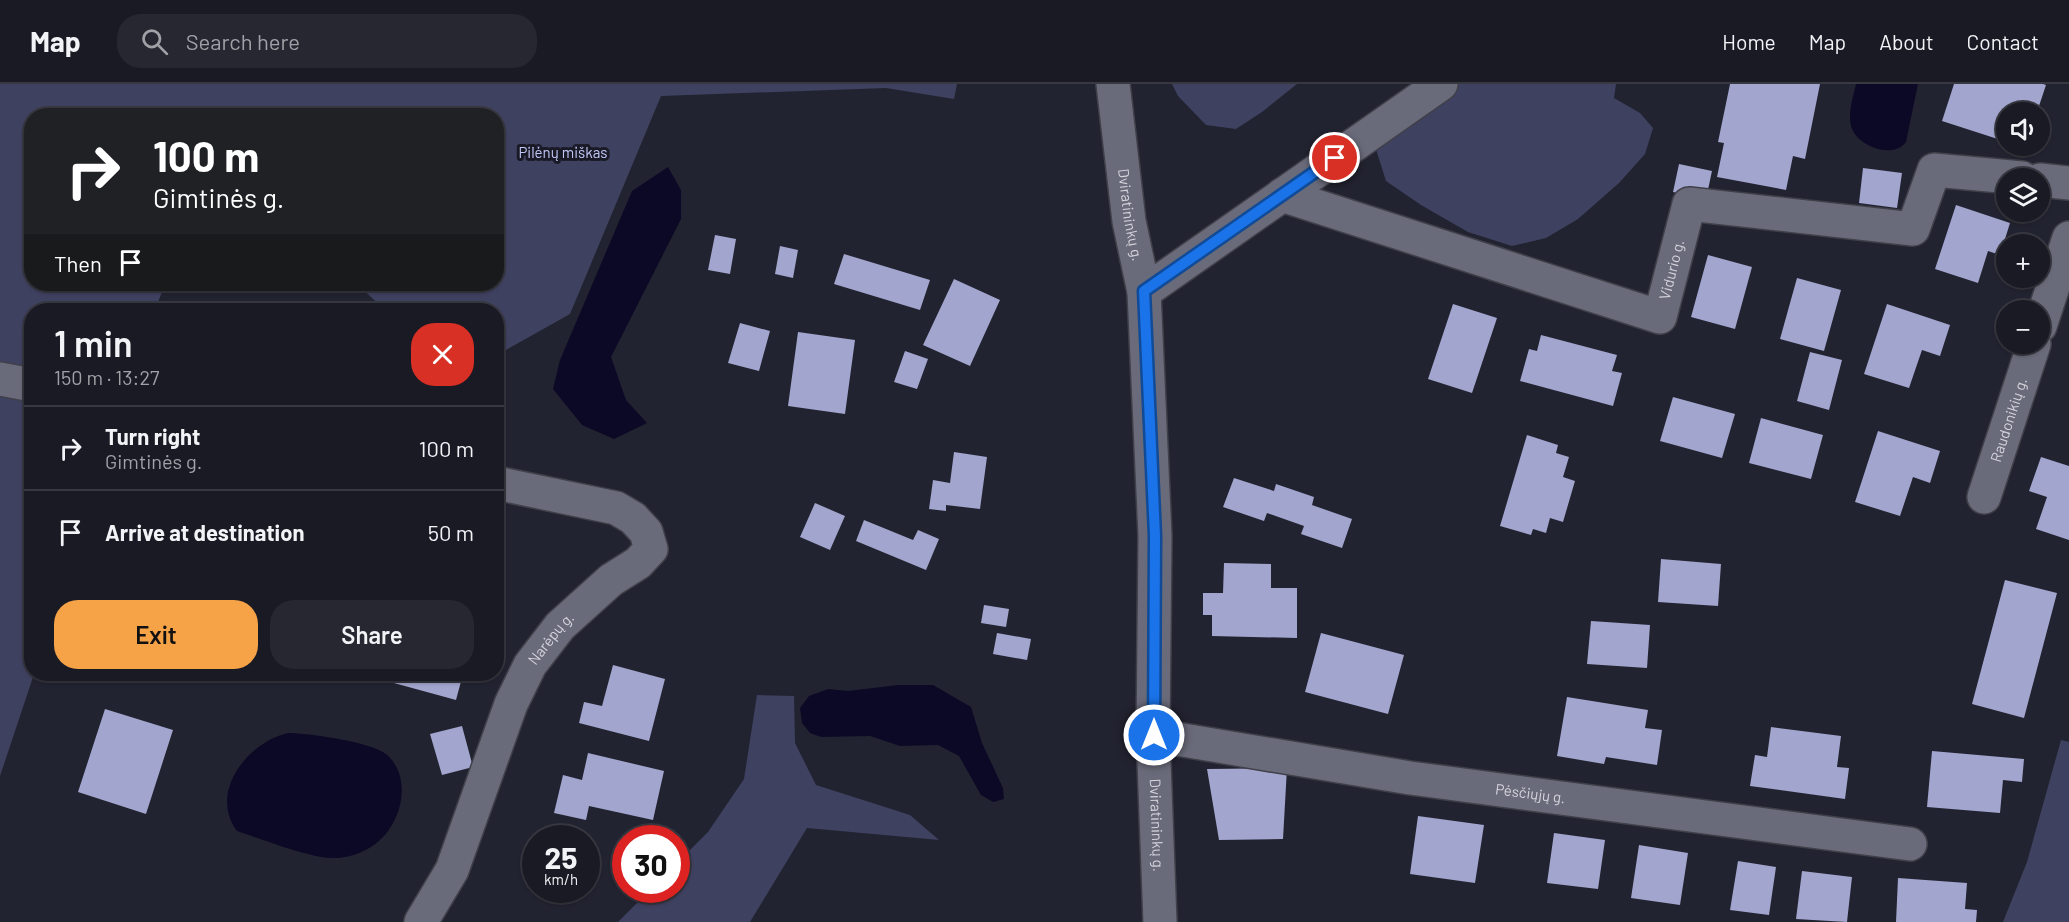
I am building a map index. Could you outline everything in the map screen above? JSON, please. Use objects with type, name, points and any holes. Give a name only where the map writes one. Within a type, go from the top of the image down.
[{"type":"street","name":"Dviratininkų g.","points":[[1113,84],[1129,221],[1144,291],[1155,536],[1154,735],[1160,922]]},
{"type":"street","points":[[1144,291],[1441,84]]},
{"type":"street","name":"Vidurio g.","points":[[1282,195],[1660,316],[1689,204],[1913,229],[1934,170],[1996,176]]},
{"type":"street","points":[[2050,181],[2069,183]]},
{"type":"street","points":[[2049,300],[2069,238]]},
{"type":"street","name":"Raudonikių g.","points":[[1984,497],[2031,354]]},
{"type":"street","points":[[0,379],[24,384]]},
{"type":"street","name":"Narėpų g.","points":[[421,922],[452,870],[511,704],[530,665],[560,626],[611,580],[638,563],[651,549],[646,532],[633,518],[616,508],[504,485]]},
{"type":"street","name":"Pėsčiųjų g.","points":[[1154,735],[1410,778],[1910,844]]},
{"type":"green space","name":"Pilėnų miškas","points":[[0,84],[957,84],[954,99],[886,88],[661,96],[570,314],[504,351],[504,303],[377,303],[365,291],[504,291],[504,108],[24,108],[24,291],[162,291],[158,303],[24,303],[24,681],[32,681],[0,776]]},
{"type":"green space","points":[[1172,84],[1297,84],[1236,129],[1206,125],[1178,96]]},
{"type":"green space","points":[[1459,84],[1616,84],[1614,98],[1640,113],[1653,128],[1645,154],[1619,183],[1578,219],[1546,238],[1512,246],[1468,232],[1421,205],[1386,181],[1374,143],[1409,122]]},
{"type":"green space","points":[[757,695],[794,696],[795,743],[816,785],[910,815],[939,840],[807,828],[750,922],[618,922],[637,903],[690,903],[690,850],[708,832],[744,779]]},
{"type":"green space","points":[[2061,740],[2069,742],[2069,922],[2003,922],[2027,862]]},
{"type":"shaded area","points":[[1856,84],[1918,84],[1906,142],[1901,147],[1894,150],[1878,149],[1857,137],[1850,120]]},
{"type":"shaded area","points":[[668,167],[681,190],[681,219],[611,357],[626,400],[647,423],[614,439],[582,425],[553,389],[560,360],[632,191]]},
{"type":"shaded area","points":[[898,685],[933,685],[971,707],[982,743],[1003,788],[1004,799],[993,802],[981,795],[959,756],[938,745],[900,746],[870,736],[821,737],[810,733],[802,723],[800,708],[809,696],[828,689],[848,691]]},
{"type":"shaded area","points":[[288,733],[324,736],[354,742],[386,754],[394,763],[402,785],[399,809],[388,831],[380,840],[365,851],[353,855],[340,858],[324,857],[300,852],[237,831],[229,816],[227,800],[230,785],[237,771],[259,747],[273,738]]},
{"type":"building","points":[[1730,84],[1820,84],[1805,159],[1793,156],[1786,190],[1717,177],[1724,143],[1718,142]]},
{"type":"building","points":[[1954,84],[2046,85],[2040,102],[1996,102],[1996,138],[1942,121]]},
{"type":"building","points":[[1679,164],[1712,171],[1706,199],[1673,192]]},
{"type":"building","points":[[1863,168],[1902,173],[1897,208],[1859,203]]},
{"type":"building","points":[[1956,205],[1996,218],[1996,222],[2010,223],[2007,234],[1996,234],[1996,254],[1988,251],[1978,283],[1935,269]]},
{"type":"building","points":[[715,235],[736,239],[730,274],[708,270]]},
{"type":"building","points":[[780,246],[798,250],[793,278],[775,274]]},
{"type":"building","points":[[844,254],[930,280],[920,310],[834,284]]},
{"type":"building","points":[[1708,255],[1752,267],[1735,329],[1691,317]]},
{"type":"building","points":[[1797,278],[1841,290],[1824,351],[1780,339]]},
{"type":"building","points":[[954,279],[1000,300],[970,366],[923,345]]},
{"type":"building","points":[[1453,304],[1497,318],[1472,393],[1428,379]]},
{"type":"building","points":[[1887,304],[1950,325],[1940,356],[1922,350],[1909,388],[1864,374]]},
{"type":"building","points":[[740,323],[770,331],[759,371],[728,363]]},
{"type":"building","points":[[798,332],[855,340],[845,414],[788,406]]},
{"type":"building","points":[[1541,335],[1617,355],[1612,371],[1622,373],[1613,406],[1520,381],[1529,349],[1537,351]]},
{"type":"building","points":[[905,351],[928,359],[917,389],[894,382]]},
{"type":"building","points":[[1810,352],[1842,360],[1829,410],[1797,401]]},
{"type":"building","points":[[1673,397],[1735,414],[1722,458],[1660,441]]},
{"type":"building","points":[[1761,418],[1823,435],[1811,479],[1749,463]]},
{"type":"building","points":[[1878,431],[1940,451],[1930,483],[1913,477],[1900,516],[1855,502]]},
{"type":"building","points":[[1527,435],[1558,445],[1556,453],[1569,457],[1563,477],[1575,481],[1563,522],[1550,518],[1546,533],[1533,529],[1531,535],[1500,526]]},
{"type":"building","points":[[954,452],[987,457],[980,509],[946,505],[946,511],[929,509],[933,480],[950,483]]},
{"type":"building","points":[[2041,457],[2069,466],[2069,540],[2036,529],[2047,497],[2029,491]]},
{"type":"building","points":[[1234,478],[1274,491],[1276,484],[1314,497],[1312,505],[1352,519],[1342,548],[1301,534],[1304,526],[1267,513],[1264,521],[1223,507]]},
{"type":"building","points":[[815,503],[845,516],[830,550],[800,537]]},
{"type":"building","points":[[864,520],[913,540],[918,530],[939,539],[926,570],[856,541]]},
{"type":"building","points":[[1661,559],[1721,564],[1718,606],[1658,602]]},
{"type":"building","points":[[1224,563],[1271,564],[1271,588],[1297,588],[1297,638],[1212,636],[1212,615],[1203,615],[1203,593],[1223,593]]},
{"type":"building","points":[[2005,580],[2057,593],[2024,718],[1972,704]]},
{"type":"building","points":[[984,605],[1009,609],[1006,627],[981,623]]},
{"type":"building","points":[[1591,621],[1650,625],[1647,668],[1587,664]]},
{"type":"building","points":[[997,633],[1031,639],[1027,660],[993,654]]},
{"type":"building","points":[[1321,633],[1404,655],[1388,714],[1305,692]]},
{"type":"building","points":[[613,665],[665,679],[649,741],[579,723],[584,702],[602,706]]},
{"type":"building","points":[[387,681],[461,681],[456,700]]},
{"type":"building","points":[[1567,697],[1648,710],[1645,728],[1662,730],[1657,765],[1606,757],[1604,764],[1557,756]]},
{"type":"building","points":[[105,709],[173,730],[146,814],[78,792]]},
{"type":"building","points":[[462,726],[473,767],[442,775],[430,734]]},
{"type":"building","points":[[1771,727],[1841,736],[1837,767],[1849,768],[1845,799],[1750,786],[1755,755],[1767,757]]},
{"type":"building","points":[[1932,751],[2024,759],[2022,782],[2003,780],[2000,813],[1927,807]]},
{"type":"building","points":[[588,753],[664,771],[653,820],[589,806],[586,820],[554,813],[563,775],[582,780]]},
{"type":"building","points":[[1287,768],[1283,839],[1219,840],[1207,769]]},
{"type":"building","points":[[1418,816],[1484,825],[1475,883],[1410,874]]},
{"type":"building","points":[[1554,833],[1605,840],[1598,889],[1547,883]]},
{"type":"building","points":[[1639,845],[1688,853],[1680,905],[1631,898]]},
{"type":"building","points":[[1738,861],[1776,867],[1769,915],[1730,910]]},
{"type":"building","points":[[1802,871],[1852,877],[1847,922],[1796,919]]},
{"type":"building","points":[[1898,878],[1967,883],[1965,909],[1977,910],[1976,922],[1896,922]]},
{"type":"route","points":[[1154,735],[1155,536],[1144,291],[1335,158]]}]
